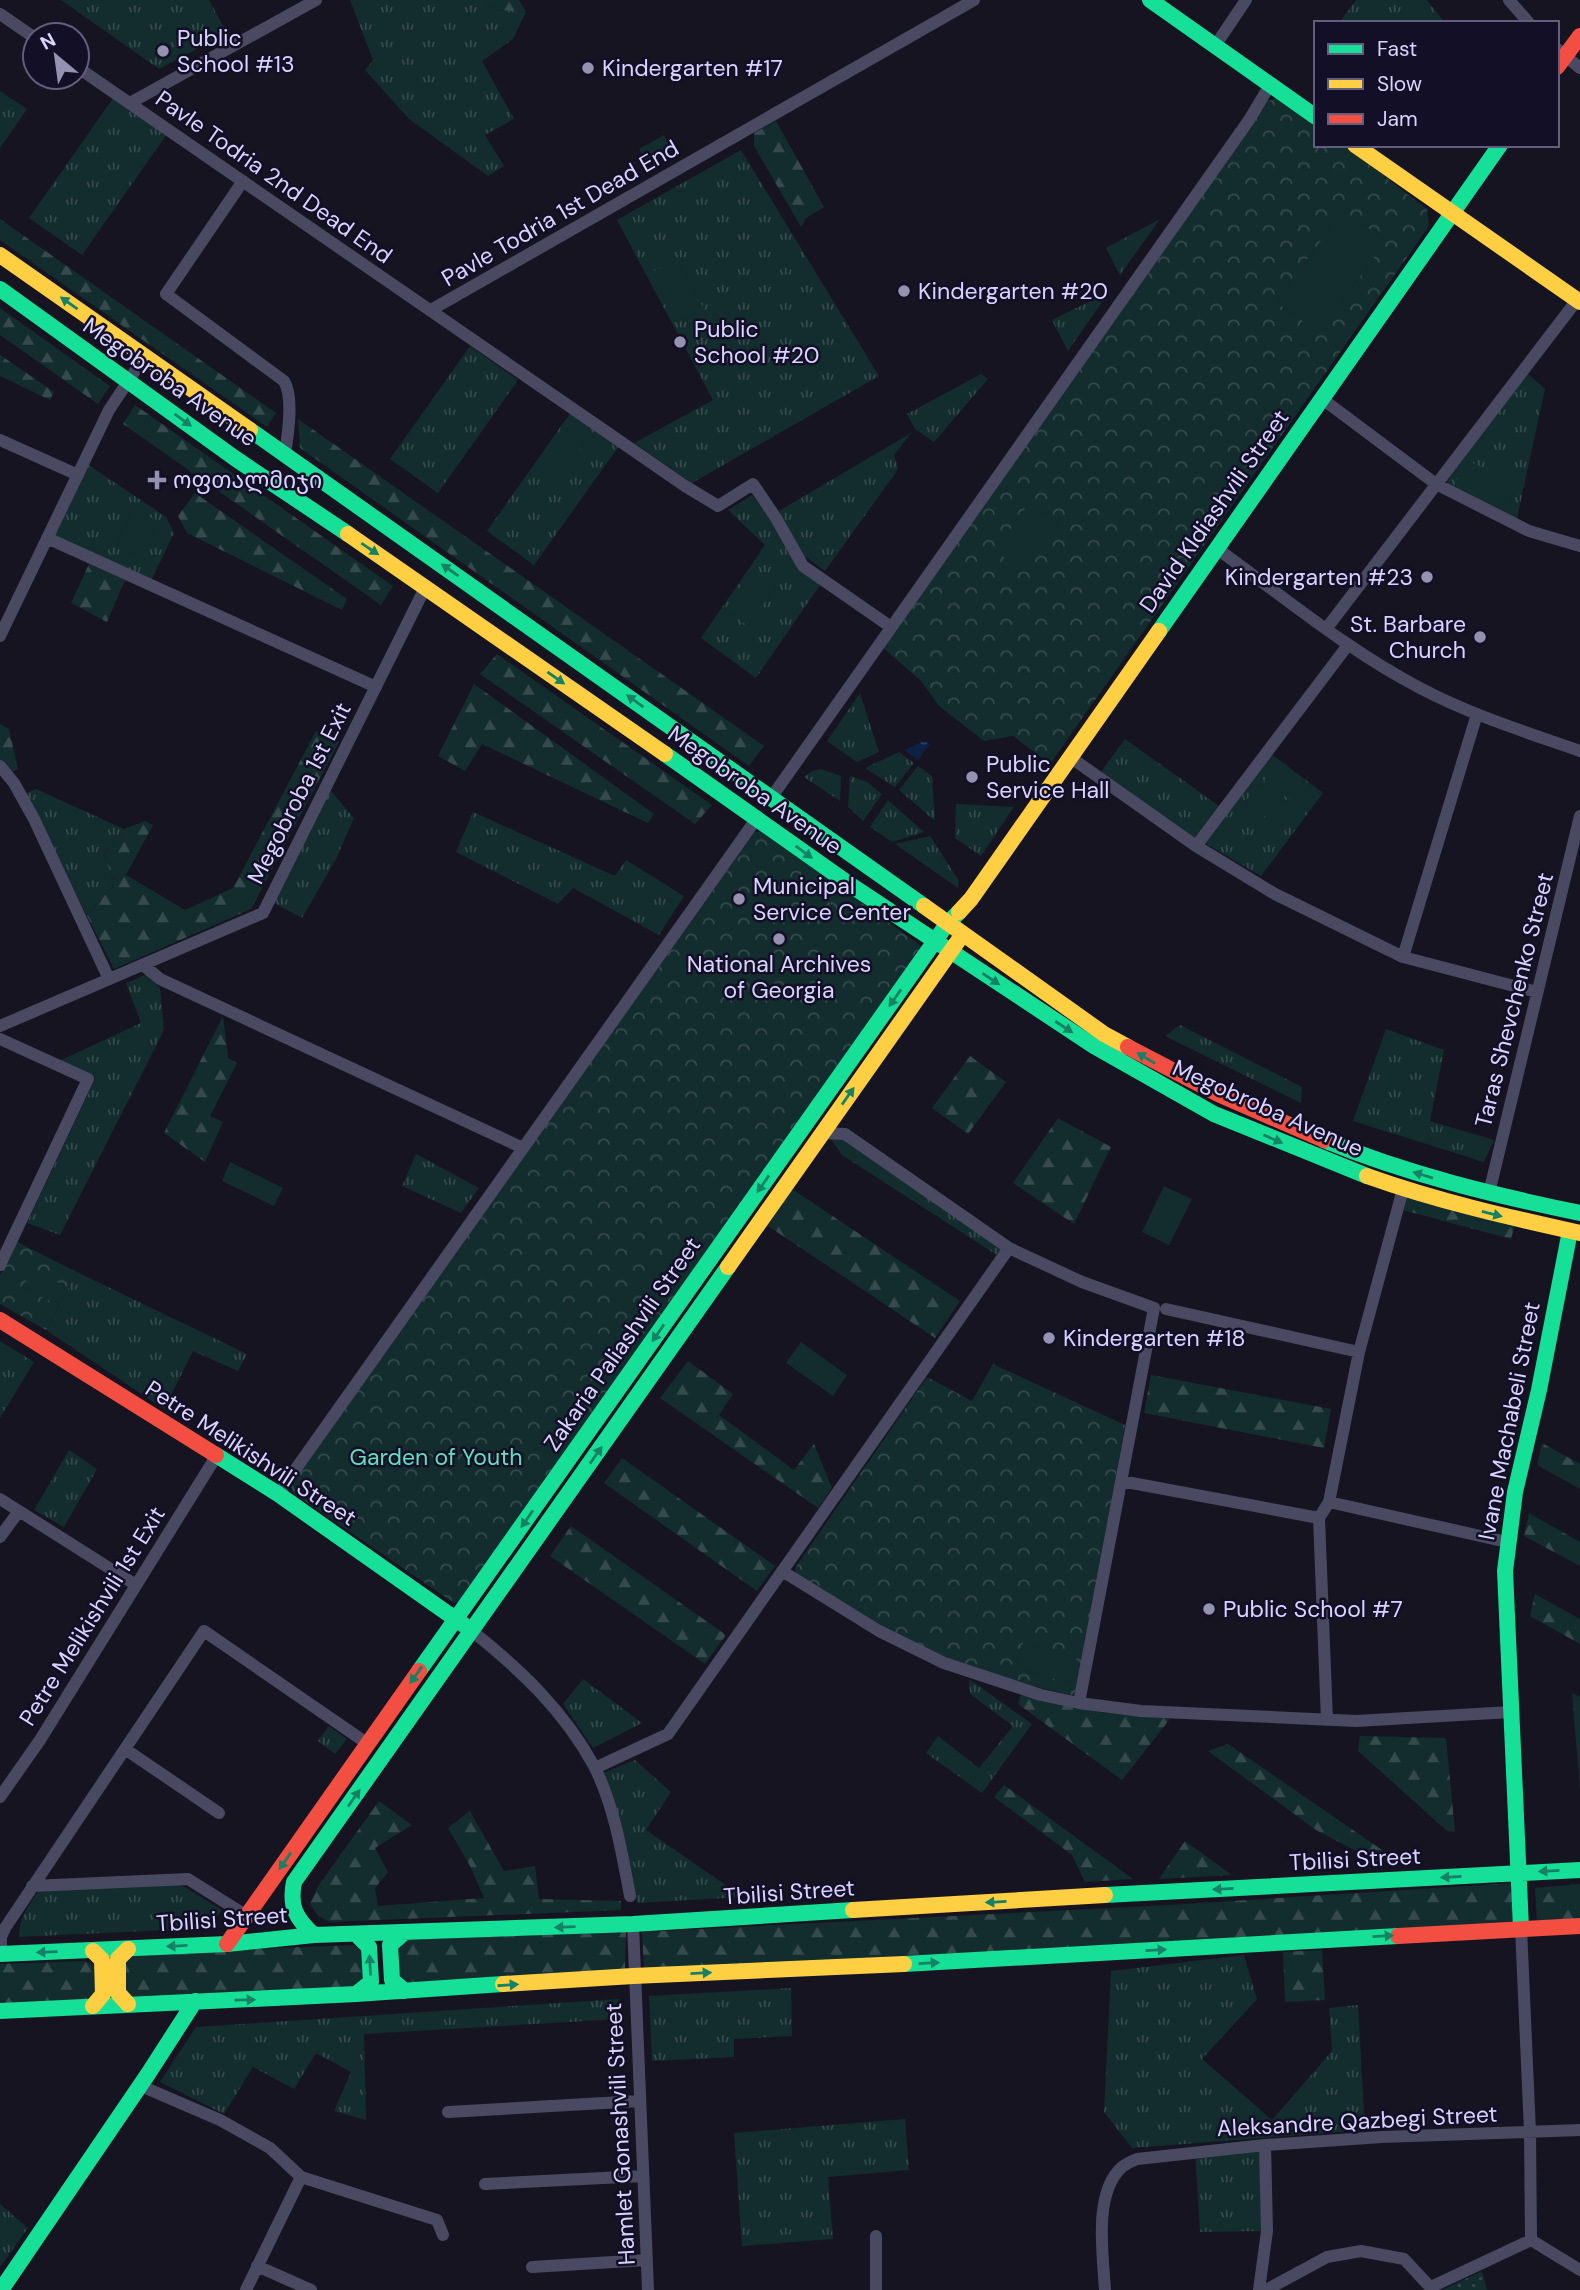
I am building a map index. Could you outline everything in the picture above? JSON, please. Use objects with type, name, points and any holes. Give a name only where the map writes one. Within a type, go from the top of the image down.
[{"type":"main road","points":[[1150,0],[1314,116]]},
{"type":"main road","points":[[1560,58],[1580,36]]},
{"type":"main road","points":[[1358,147],[1578,301]]},
{"type":"main road","name":"David Kldiashvili Street","points":[[947,924],[967,904],[1499,147]]},
{"type":"main road","name":"Megobroba Avenue","points":[[0,255],[1104,1034],[1170,1071],[1328,1144],[1429,1177],[1580,1213]]},
{"type":"main road","name":"Megobroba Avenue","points":[[0,289],[236,458],[426,586],[934,942],[1094,1046],[1214,1114],[1310,1155],[1403,1189],[1488,1213],[1575,1232]]},
{"type":"main road","name":"David Kldiashvili Street","points":[[962,934],[967,904]]},
{"type":"main road","name":"Zakaria Paliashvili Street","points":[[227,1944],[947,924]]},
{"type":"main road","name":"Zakaria Paliashvili Street","points":[[314,1935],[296,1917],[290,1903],[294,1882],[962,934]]},
{"type":"main road","name":"Ivane Machabeli Street","points":[[1521,1928],[1505,1571],[1507,1542],[1515,1492],[1575,1232]]},
{"type":"main road","points":[[697,1277],[713,1289]]},
{"type":"main road","name":"Petre Melikishvili Street","points":[[0,1320],[278,1494],[472,1632]]},
{"type":"main road","name":"Tbilisi Street","points":[[1,1954],[227,1944],[314,1935],[633,1924],[1580,1870]]},
{"type":"main road","points":[[0,2011],[405,1992],[633,1976],[922,1963],[1580,1926]]},
{"type":"main road","points":[[405,1932],[390,1945],[391,1980],[405,1992]]},
{"type":"main road","points":[[356,1934],[369,1947],[371,1982],[356,1994]]},
{"type":"main road","points":[[128,1949],[118,1959],[118,1993],[128,2004]]},
{"type":"main road","points":[[93,1951],[102,1960],[103,1994],[93,2006]]},
{"type":"main road","points":[[1,2290],[141,2086],[195,2001]]},
{"type":"street","name":"Pavle Todria 2nd Dead End","points":[[316,0],[130,103],[431,310]]},
{"type":"street","name":"Pavle Todria 1st Dead End","points":[[891,627],[803,566],[753,484],[718,506],[431,310],[974,0]]},
{"type":"street","points":[[1215,46],[1246,0]]},
{"type":"street","points":[[1509,0],[1527,21]]},
{"type":"street","points":[[0,13],[21,28]]},
{"type":"street","points":[[1560,58],[1580,68]]},
{"type":"street","points":[[91,76],[130,103]]},
{"type":"street","points":[[771,798],[1270,85]]},
{"type":"street","points":[[243,181],[166,294],[284,381],[289,392],[288,408],[291,420],[277,449]]},
{"type":"street","points":[[1326,629],[1578,301]]},
{"type":"street","points":[[0,636],[108,410],[145,356]]},
{"type":"street","points":[[1321,398],[1436,484],[1529,531],[1580,546]]},
{"type":"street","points":[[0,440],[78,475]]},
{"type":"street","points":[[47,538],[376,687]]},
{"type":"street","points":[[1216,548],[1348,645],[1420,688],[1476,714],[1580,751]]},
{"type":"street","name":"Megobroba 1st Exit","points":[[0,1026],[263,913],[426,586]]},
{"type":"street","points":[[1195,846],[1348,645]]},
{"type":"street","points":[[1403,957],[1476,714]]},
{"type":"street","points":[[1070,757],[1195,846],[1275,894],[1403,957],[1537,992]]},
{"type":"street","points":[[0,766],[22,796],[34,819],[108,979]]},
{"type":"street","name":"Taras Shevchenko Street","points":[[1489,1193],[1580,816]]},
{"type":"street","points":[[278,1494],[757,818]]},
{"type":"street","points":[[143,965],[160,979],[523,1148]]},
{"type":"street","points":[[0,1039],[88,1079],[0,1265]]},
{"type":"street","points":[[822,1133],[845,1133],[1009,1248],[1082,1282],[1154,1308],[1079,1703]]},
{"type":"street","points":[[1327,1720],[1319,1518],[1329,1502],[1359,1352],[1403,1189]]},
{"type":"street","points":[[594,1768],[668,1734],[1009,1248]]},
{"type":"street","points":[[1166,1309],[1359,1352]]},
{"type":"street","name":"Petre Melikishvili 1st Exit","points":[[0,1797],[40,1740],[217,1455]]},
{"type":"street","points":[[1121,1481],[1319,1518]]},
{"type":"street","points":[[0,1499],[136,1585]]},
{"type":"street","points":[[1329,1502],[1507,1542]]},
{"type":"street","points":[[0,1537],[19,1511]]},
{"type":"street","points":[[782,1571],[879,1631],[944,1663],[1041,1695],[1079,1703],[1141,1711],[1327,1720],[1402,1720],[1511,1712]]},
{"type":"street","points":[[1,1954],[1,1937],[5,1928],[204,1631],[368,1744]]},
{"type":"street","points":[[472,1632],[524,1674],[552,1704],[594,1768],[611,1814],[630,1896]]},
{"type":"street","points":[[125,1749],[219,1813]]},
{"type":"street","points":[[33,1886],[188,1879],[247,1916]]},
{"type":"street","name":"Hamlet Gonashvili Street","points":[[633,1924],[633,1976],[648,2290]]},
{"type":"street","points":[[1521,1928],[1530,2132],[1531,2240]]},
{"type":"street","points":[[141,2086],[220,2120],[260,2142],[301,2177],[437,2220],[443,2235]]},
{"type":"street","points":[[448,2112],[639,2101]]},
{"type":"street","name":"Aleksandre Qazbegi Street","points":[[1105,2290],[1103,2208],[1111,2183],[1122,2167],[1137,2159],[1265,2145],[1382,2137],[1580,2130]]},
{"type":"street","points":[[1259,2290],[1267,2231],[1265,2145]]},
{"type":"street","points":[[485,2184],[643,2176]]},
{"type":"street","points":[[246,2290],[301,2177]]},
{"type":"street","points":[[876,2236],[876,2290]]},
{"type":"street","points":[[1531,2240],[1580,2270]]},
{"type":"street","points":[[1266,2290],[1327,2256],[1361,2251],[1404,2259],[1432,2288],[1531,2240]]},
{"type":"street","points":[[532,2267],[646,2260]]},
{"type":"street","points":[[257,2266],[311,2290]]},
{"type":"green space","name":"Public School #13","points":[[61,0],[209,0],[227,33],[159,69]]},
{"type":"green space","points":[[350,0],[486,0],[495,10],[526,12],[513,39],[482,61],[514,119],[485,135],[504,166],[488,176],[409,119],[365,70],[373,60]]},
{"type":"green space","points":[[486,0],[519,0],[526,12],[495,10]]},
{"type":"green space","points":[[1356,0],[1427,0],[1443,21],[1340,21]]},
{"type":"green space","points":[[0,91],[27,109],[0,148]]},
{"type":"green space","points":[[114,97],[167,134],[82,255],[29,218]]},
{"type":"green space","points":[[1281,97],[1314,122],[1314,147],[1347,147],[1427,209],[1429,226],[1050,764],[1013,736],[984,741],[939,706],[921,681],[881,646],[1264,102]]},
{"type":"green space","points":[[776,121],[824,207],[806,218],[801,227],[754,146],[754,133]]},
{"type":"green space","points":[[664,135],[672,150],[647,164],[639,149]]},
{"type":"green space","name":"Public School #20","points":[[741,150],[879,376],[692,483],[634,443],[713,400],[617,220]]},
{"type":"green space","points":[[1343,210],[1386,241],[1319,333],[1276,302]]},
{"type":"green space","points":[[0,219],[276,413],[267,427],[0,240]]},
{"type":"green space","points":[[1160,219],[1120,275],[1106,248]]},
{"type":"green space","points":[[677,259],[704,309],[679,322],[652,272]]},
{"type":"green space","points":[[1109,292],[1068,351],[1052,320]]},
{"type":"green space","points":[[0,308],[110,386],[98,404],[0,335]]},
{"type":"green space","points":[[470,346],[518,380],[438,493],[390,459]]},
{"type":"green space","points":[[0,355],[54,392],[50,400],[0,376]]},
{"type":"green space","points":[[1526,372],[1545,389],[1517,518],[1510,519],[1449,487],[1445,474]]},
{"type":"green space","points":[[981,374],[988,379],[934,442],[915,429],[907,414]]},
{"type":"green space","points":[[135,405],[393,586],[381,605],[123,424]]},
{"type":"green space","points":[[571,412],[619,446],[534,565],[487,531]]},
{"type":"green space","points":[[298,419],[764,746],[749,766],[300,448]]},
{"type":"green space","points":[[566,430],[584,444],[555,482],[536,467]]},
{"type":"green space","points":[[911,433],[894,455],[898,468],[894,475],[825,571],[803,555],[779,511]]},
{"type":"green space","points":[[1467,460],[1518,485],[1504,512],[1454,486]]},
{"type":"green space","points":[[87,464],[166,517],[174,533],[151,581],[53,537]]},
{"type":"green space","points":[[195,493],[347,599],[342,610],[187,533],[178,516]]},
{"type":"green space","points":[[752,495],[820,585],[756,678],[701,638],[765,545],[728,510]]},
{"type":"green space","points":[[1029,503],[1059,524],[1025,572],[995,551]]},
{"type":"green space","points":[[133,509],[158,521],[141,557],[116,545]]},
{"type":"green space","points":[[89,564],[125,580],[107,622],[71,603]]},
{"type":"green space","points":[[752,570],[776,587],[748,626],[725,609]]},
{"type":"green space","points":[[497,654],[712,805],[695,824],[480,674]]},
{"type":"green space","points":[[474,684],[654,814],[648,823],[482,744],[465,771],[438,756]]},
{"type":"green space","points":[[860,693],[879,752],[857,762],[827,741]]},
{"type":"green space","points":[[0,724],[9,729],[18,769],[10,773],[0,761]]},
{"type":"green space","points":[[316,731],[339,742],[251,909],[114,969],[87,916],[114,884],[104,852],[124,829],[145,821],[153,825],[126,875],[185,910],[233,888]]},
{"type":"green space","points":[[1125,739],[1219,806],[1194,838],[1101,772]]},
{"type":"green space","points":[[899,752],[914,763],[895,787],[865,768]]},
{"type":"green space","points":[[1270,753],[1323,793],[1261,876],[1203,842]]},
{"type":"green space","points":[[1278,762],[1318,791],[1304,810],[1264,781]]},
{"type":"green space","points":[[918,766],[932,776],[935,821],[899,790]]},
{"type":"green space","points":[[821,769],[841,776],[840,801],[804,777]]},
{"type":"green space","points":[[850,776],[867,782],[882,794],[863,821],[848,807]]},
{"type":"green space","points":[[1259,783],[1298,812],[1284,831],[1245,802]]},
{"type":"green space","points":[[36,789],[124,829],[104,852],[114,884],[87,916],[24,794]]},
{"type":"green space","points":[[330,790],[354,818],[336,859],[302,918],[274,903]]},
{"type":"green space","points":[[888,800],[924,832],[892,842],[870,827]]},
{"type":"green space","points":[[956,804],[1014,807],[981,856],[955,838]]},
{"type":"green space","points":[[473,812],[615,876],[626,860],[684,896],[659,935],[573,888],[558,904],[456,852]]},
{"type":"green space","name":"Garden of Youth","points":[[764,831],[924,948],[462,1601],[454,1603],[293,1493],[290,1483],[755,832]]},
{"type":"green space","points":[[930,836],[959,881],[958,888],[895,844]]},
{"type":"green space","points":[[145,975],[160,988],[164,1030],[60,1235],[27,1223],[95,1079],[57,1062],[141,1023],[126,983]]},
{"type":"green space","points":[[223,1016],[228,1058],[237,1063],[210,1116],[223,1122],[205,1162],[164,1133]]},
{"type":"green space","points":[[1180,1025],[1302,1087],[1301,1103],[1165,1036]]},
{"type":"green space","points":[[1386,1029],[1444,1050],[1430,1121],[1494,1140],[1484,1162],[1353,1121]]},
{"type":"green space","points":[[970,1056],[1006,1082],[968,1134],[932,1108]]},
{"type":"green space","points":[[1058,1118],[1111,1147],[1074,1224],[1013,1183]]},
{"type":"green space","points":[[830,1138],[849,1141],[1004,1246],[997,1255],[842,1155]]},
{"type":"green space","points":[[416,1154],[479,1188],[461,1213],[402,1186]]},
{"type":"green space","points":[[230,1162],[283,1188],[274,1206],[222,1181]]},
{"type":"green space","points":[[1164,1186],[1192,1199],[1169,1245],[1142,1232]]},
{"type":"green space","points":[[792,1189],[960,1301],[935,1338],[768,1226]]},
{"type":"green space","points":[[1407,1195],[1515,1224],[1511,1239],[1403,1210]]},
{"type":"green space","points":[[17,1242],[77,1272],[46,1330],[0,1304],[0,1275]]},
{"type":"green space","points":[[31,1270],[61,1284],[52,1302],[23,1288]]},
{"type":"green space","points":[[77,1272],[247,1354],[238,1371],[193,1351],[164,1409],[46,1330]]},
{"type":"green space","points":[[0,1341],[34,1362],[0,1418]]},
{"type":"green space","points":[[801,1342],[847,1375],[833,1396],[786,1363]]},
{"type":"green space","points":[[688,1361],[733,1394],[719,1415],[794,1470],[814,1444],[832,1488],[818,1508],[660,1398]]},
{"type":"green space","points":[[993,1364],[1125,1425],[1077,1696],[999,1676],[922,1648],[874,1625],[796,1578],[795,1568],[927,1377],[972,1401]]},
{"type":"green space","points":[[1151,1375],[1331,1409],[1324,1448],[1144,1413]]},
{"type":"green space","points":[[1542,1443],[1580,1464],[1580,1489],[1537,1465]]},
{"type":"green space","points":[[69,1450],[97,1469],[64,1527],[34,1510]]},
{"type":"green space","points":[[622,1458],[775,1566],[757,1591],[604,1483]]},
{"type":"green space","points":[[1529,1513],[1580,1542],[1580,1566],[1524,1536]]},
{"type":"green space","points":[[571,1526],[726,1635],[705,1664],[550,1556]]},
{"type":"green space","points":[[1535,1594],[1580,1619],[1580,1644],[1530,1616]]},
{"type":"green space","points":[[1023,1642],[1077,1657],[1070,1683],[1016,1668]]},
{"type":"green space","points":[[583,1679],[642,1723],[593,1748],[563,1704]]},
{"type":"green space","points":[[969,1679],[1032,1724],[982,1793],[926,1753],[938,1736],[979,1768],[1013,1726],[970,1694]]},
{"type":"green space","points":[[1572,1693],[1580,1697],[1580,1790]]},
{"type":"green space","points":[[1021,1695],[1104,1713],[1170,1719],[1122,1780],[1018,1704]]},
{"type":"green space","points":[[329,1726],[347,1739],[335,1754],[318,1741]]},
{"type":"green space","points":[[1360,1736],[1446,1738],[1455,1832],[1447,1831],[1358,1751]]},
{"type":"green space","points":[[1228,1744],[1398,1861],[1364,1863],[1356,1851],[1316,1830],[1208,1751]]},
{"type":"green space","points":[[635,1760],[671,1792],[646,1830],[743,1897],[637,1903],[618,1815],[603,1773]]},
{"type":"green space","points":[[1004,1785],[1133,1879],[1085,1882],[1072,1855],[994,1797]]},
{"type":"green space","points":[[379,1801],[412,1825],[375,1848],[388,1872],[375,1888],[378,1906],[484,1898],[469,1864],[448,1828],[470,1811],[504,1871],[535,1866],[539,1899],[621,1901],[621,1910],[330,1922],[318,1916],[310,1904],[318,1886]]},
{"type":"green space","points":[[1185,1841],[1232,1875],[1159,1879]]},
{"type":"green space","points":[[178,1883],[222,1910],[208,1928],[19,1937],[23,1917],[40,1889]]},
{"type":"green space","points":[[1514,1883],[1516,1923],[644,1970],[642,1932],[1169,1905]]},
{"type":"green space","points":[[1580,1884],[1580,1919],[1537,1921],[1535,1888]]},
{"type":"green space","points":[[626,1932],[625,1971],[408,1983],[399,1978],[398,1947],[406,1940]]},
{"type":"green space","points":[[354,1945],[363,1952],[364,1980],[352,1986],[134,1999],[124,1991],[124,1960],[133,1954]]},
{"type":"green space","points":[[1322,1950],[1325,2000],[1285,2002],[1283,1952]]},
{"type":"green space","points":[[1244,1955],[1257,1999],[1202,2059],[1272,2120],[1332,2051],[1329,2008],[1358,2005],[1365,2130],[1132,2148],[1104,2112],[1111,1971]]},
{"type":"green space","points":[[82,1961],[92,1963],[96,1972],[97,1987],[90,2000],[0,2004],[0,1964]]},
{"type":"green space","points":[[791,1988],[792,2036],[734,2039],[734,2057],[652,2061],[649,1996]]},
{"type":"green space","points":[[619,1999],[620,2019],[364,2034],[366,2120],[334,2111],[351,2072],[316,2053],[294,2089],[253,2067],[224,2114],[160,2082],[196,2027]]},
{"type":"green space","points":[[905,2119],[909,2170],[828,2177],[833,2239],[742,2246],[734,2133]]},
{"type":"green space","points":[[1265,2145],[1267,2231],[1200,2232],[1195,2152]]},
{"type":"green space","points":[[0,2204],[28,2228],[0,2267]]},
{"type":"green space","points":[[1482,2271],[1487,2290],[1442,2290]]},
{"type":"water","points":[[924,741],[930,744],[918,760],[905,750]]},
{"type":"traffic: fast","points":[[1150,0],[1314,116]]},
{"type":"traffic: fast","points":[[1159,631],[1499,147]]},
{"type":"traffic: fast","points":[[0,289],[236,459],[348,534]]},
{"type":"traffic: fast","points":[[250,430],[924,906]]},
{"type":"traffic: fast","points":[[665,754],[852,886],[1094,1046],[1214,1114],[1367,1176]]},
{"type":"traffic: fast","points":[[419,1671],[947,924],[959,912]]},
{"type":"traffic: fast","points":[[1324,1140],[1450,1182],[1580,1213]]},
{"type":"traffic: fast","points":[[1521,1928],[1505,1571],[1515,1492],[1539,1390],[1570,1231]]},
{"type":"traffic: fast","points":[[314,1935],[295,1912],[292,1898],[294,1882],[728,1267]]},
{"type":"traffic: fast","points":[[216,1455],[278,1494],[464,1625]]},
{"type":"traffic: fast","points":[[1105,1895],[1580,1870]]},
{"type":"traffic: fast","points":[[0,1954],[227,1944],[314,1935],[633,1924],[853,1910]]},
{"type":"traffic: fast","points":[[405,1932],[390,1945],[392,1980],[405,1991]]},
{"type":"traffic: fast","points":[[356,1934],[369,1947],[371,1982],[356,1994]]},
{"type":"traffic: fast","points":[[904,1964],[1398,1936]]},
{"type":"traffic: fast","points":[[0,2011],[356,1994],[503,1984]]},
{"type":"traffic: fast","points":[[1,2290],[195,2001]]},
{"type":"traffic: slow","points":[[1358,147],[1580,302]]},
{"type":"traffic: slow","points":[[0,255],[250,430]]},
{"type":"traffic: slow","points":[[348,534],[665,754]]},
{"type":"traffic: slow","points":[[959,912],[971,899],[1159,631]]},
{"type":"traffic: slow","points":[[924,906],[1104,1034],[1128,1047]]},
{"type":"traffic: slow","points":[[728,1267],[958,941]]},
{"type":"traffic: slow","points":[[1367,1176],[1446,1201],[1580,1233]]},
{"type":"traffic: slow","points":[[853,1910],[1105,1895]]},
{"type":"traffic: slow","points":[[128,1949],[118,1959],[118,1993],[128,2004]]},
{"type":"traffic: slow","points":[[93,1951],[102,1960],[103,1994],[93,2006]]},
{"type":"traffic: slow","points":[[503,1984],[904,1964]]},
{"type":"traffic: jam","points":[[1559,64],[1580,36]]},
{"type":"traffic: jam","points":[[1128,1047],[1218,1094],[1324,1140]]},
{"type":"traffic: jam","points":[[0,1320],[216,1455]]},
{"type":"traffic: jam","points":[[227,1944],[419,1671]]},
{"type":"traffic: jam","points":[[1398,1936],[1580,1926]]},
{"type":"place","name":"Public School #13","points":[[163,51]]},
{"type":"place","name":"Kindergarten #17","points":[[588,68]]},
{"type":"place","name":"Kindergarten #20","points":[[904,291]]},
{"type":"place","name":"Public School #20","points":[[680,342]]},
{"type":"place","name":"ოფთალმიჯი","points":[[157,480]]},
{"type":"place","name":"Kindergarten #23","points":[[1427,577]]},
{"type":"place","name":"St. Barbare Church","points":[[1480,637]]},
{"type":"place","name":"Public Service Hall","points":[[972,777]]},
{"type":"place","name":"Municipal Service Center","points":[[739,899]]},
{"type":"place","name":"National Archives of Georgia","points":[[779,939]]},
{"type":"place","name":"Kindergarten #18","points":[[1049,1338]]},
{"type":"place","name":"Public School #7","points":[[1209,1609]]}]
